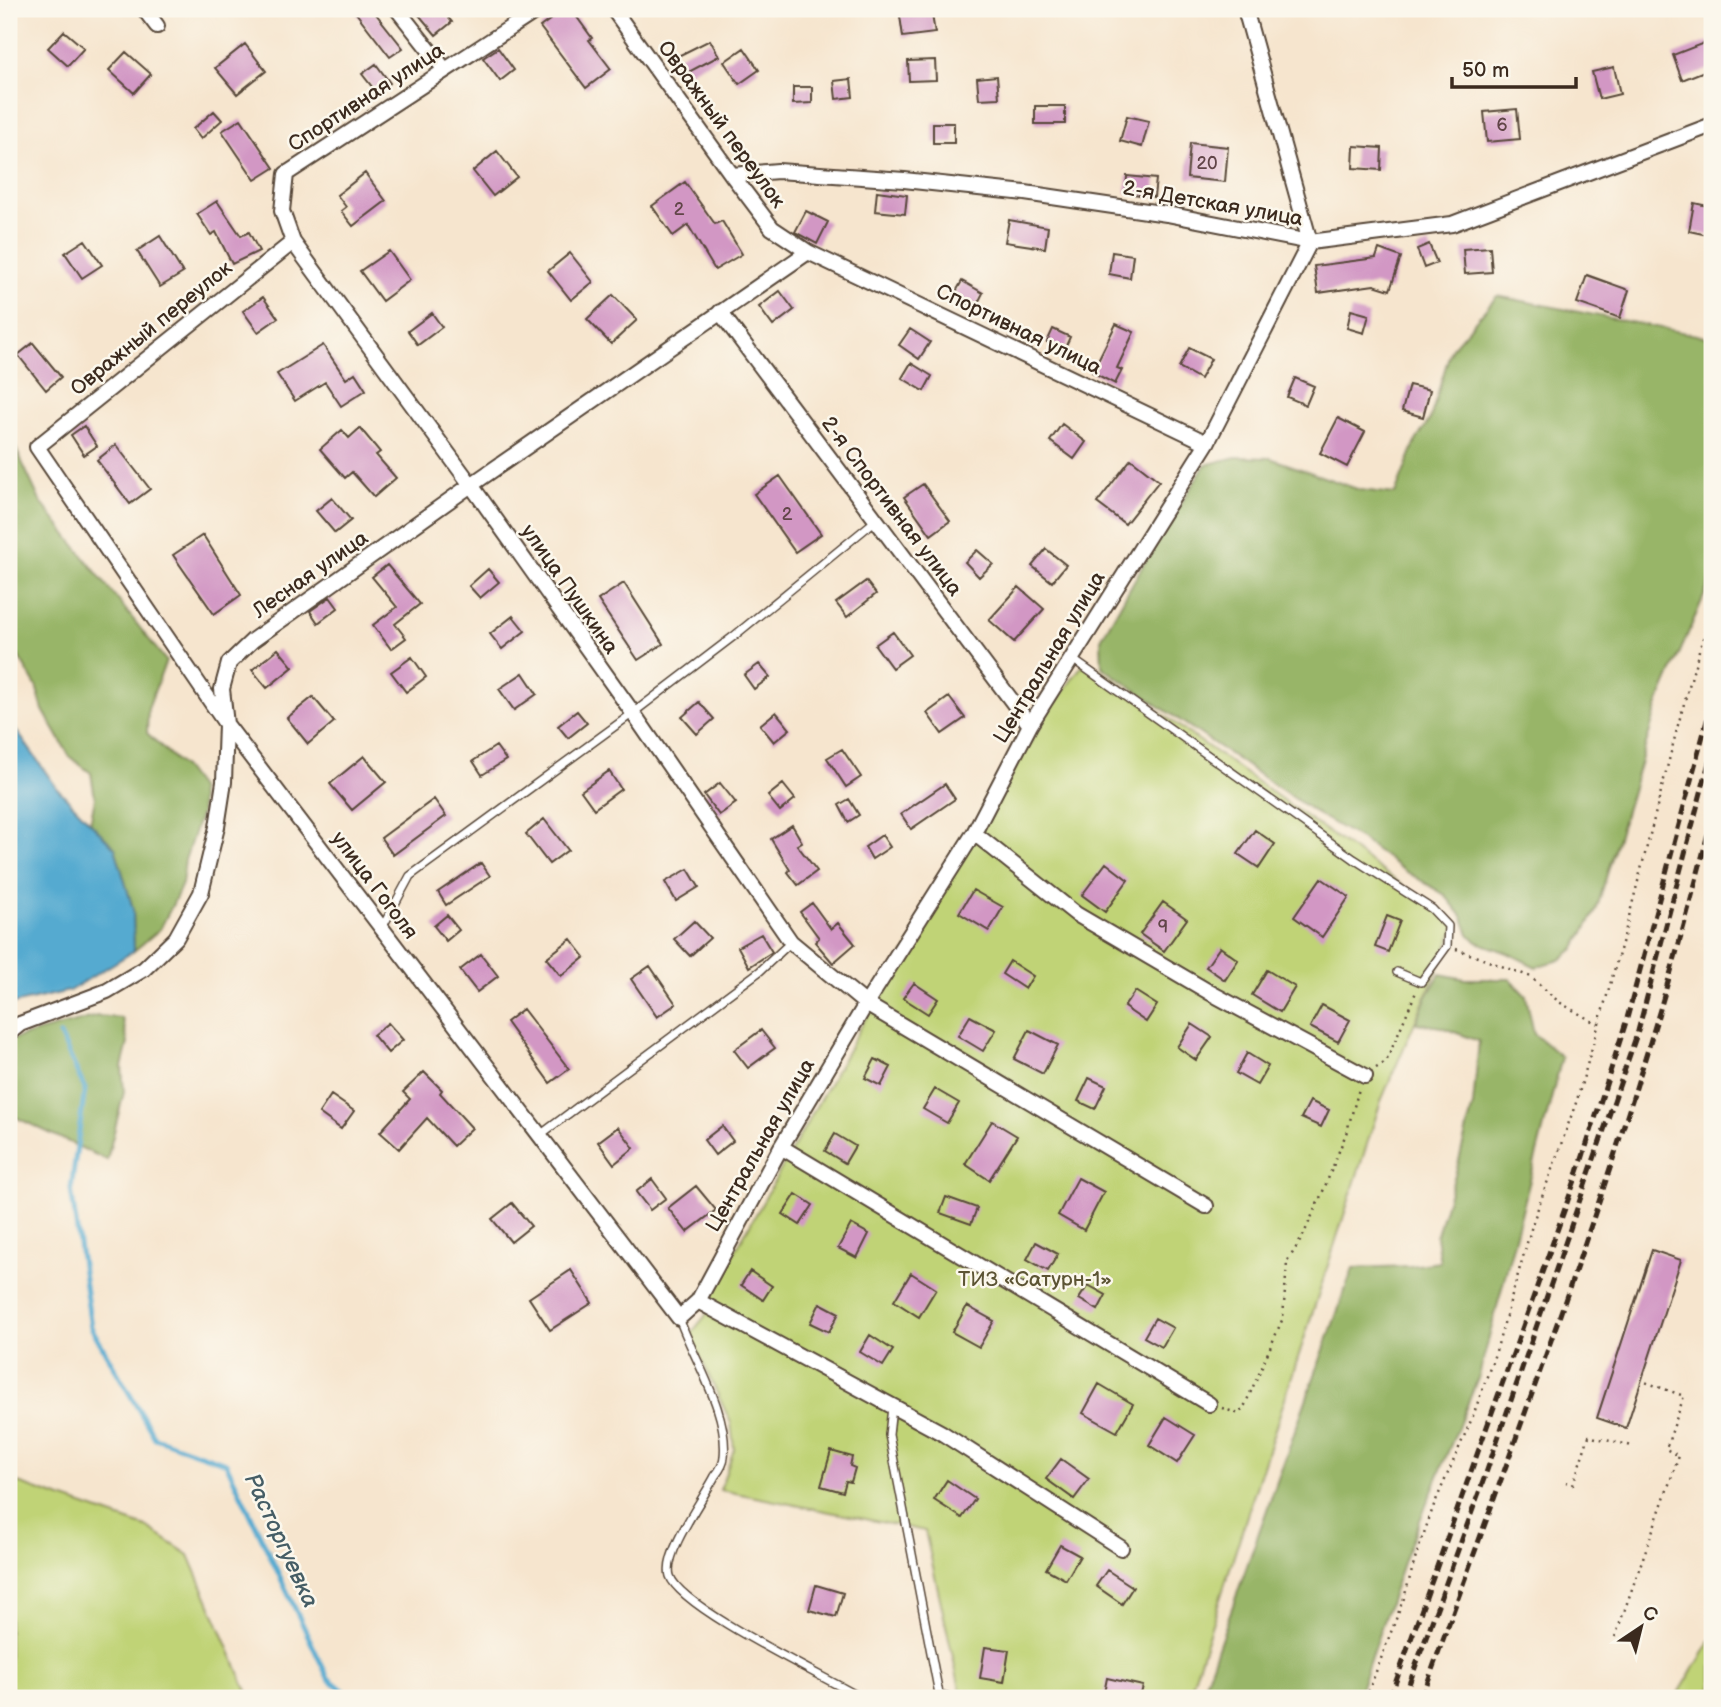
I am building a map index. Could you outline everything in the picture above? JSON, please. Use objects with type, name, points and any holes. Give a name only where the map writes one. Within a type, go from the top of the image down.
[{"type":"street","points":[[144,9],[157,26]]},
{"type":"street","points":[[397,9],[445,70]]},
{"type":"street","name":"Спортивная улица","points":[[286,174],[539,9]]},
{"type":"street","name":"Овражный переулок","points":[[613,9],[772,228],[811,253]]},
{"type":"street","points":[[1245,9],[1310,242]]},
{"type":"street","name":"2-я Детская улица","points":[[732,175],[778,171],[904,180],[1025,193],[1167,214],[1310,242],[1452,224],[1712,125]]},
{"type":"street","name":"улица Пушкина","points":[[286,174],[282,211],[293,243],[471,485],[791,942],[866,1004],[1206,1206]]},
{"type":"street","name":"Центральная улица","points":[[698,1301],[781,1147],[866,1004],[974,833],[1030,725],[1207,443],[1310,242]]},
{"type":"street","name":"Овражный переулок","points":[[37,447],[293,243]]},
{"type":"street","name":"Спортивная улица","points":[[811,253],[1207,443]]},
{"type":"street","name":"Лесная улица","points":[[9,1034],[20,1024],[107,991],[144,969],[176,938],[201,892],[217,827],[224,782],[226,724],[222,688],[229,663],[253,640],[471,485],[720,312],[811,253]]},
{"type":"street","name":"2-я Спортивная улица","points":[[720,312],[1030,725]]},
{"type":"street","name":"улица Гоголя","points":[[37,447],[226,724],[679,1318]]},
{"type":"street","points":[[974,833],[1076,914],[1209,992],[1365,1076]]},
{"type":"street","points":[[781,1147],[1209,1404]]},
{"type":"street","points":[[679,1318],[698,1301],[942,1433],[1121,1548]]},
{"type":"lane","points":[[382,928],[410,876],[734,636],[876,520]]},
{"type":"lane","points":[[1071,657],[1333,844],[1432,909],[1448,926],[1447,946],[1421,982],[1397,972]]},
{"type":"lane","points":[[540,1135],[760,971],[791,942]]},
{"type":"lane","points":[[679,1318],[723,1421],[724,1460],[676,1542],[670,1576],[682,1593],[744,1635],[861,1698]]},
{"type":"lane","points":[[892,1406],[889,1435],[937,1696],[953,1698]]},
{"type":"path","points":[[1366,1698],[1404,1598],[1434,1505],[1473,1416],[1497,1348],[1533,1222],[1577,1100],[1625,936],[1678,725],[1700,647],[1712,616]]},
{"type":"path","points":[[1447,946],[1531,977],[1559,1002],[1598,1024]]},
{"type":"path","points":[[1209,1404],[1238,1414],[1245,1405],[1283,1318],[1287,1262],[1303,1238],[1324,1189],[1365,1076],[1386,1062],[1421,982]]},
{"type":"path","points":[[1615,1637],[1679,1456],[1666,1449],[1684,1396],[1645,1382]]},
{"type":"path","points":[[1566,1482],[1573,1484],[1590,1436],[1631,1446]]},
{"type":"green space","points":[[1497,296],[1712,338],[1712,577],[1658,704],[1596,911],[1575,948],[1560,960],[1536,967],[1477,942],[1469,934],[1462,916],[1445,895],[1402,869],[1364,841],[1317,814],[1102,667],[1101,639],[1205,465],[1236,457],[1270,458],[1360,490],[1395,494],[1416,441],[1430,419],[1451,349]]},
{"type":"green space","points":[[9,434],[40,501],[166,661],[148,708],[147,733],[184,768],[199,788],[201,812],[185,860],[182,884],[160,929],[134,951],[133,909],[115,848],[90,823],[95,798],[91,773],[70,757],[43,710],[36,686],[10,642]]},
{"type":"green space","name":"ТИЗ «Сатурн-1»","points":[[1086,660],[1457,924],[1381,1101],[1188,1698],[962,1698],[925,1531],[720,1490],[734,1449],[731,1423],[690,1335],[706,1315],[714,1289],[863,1023],[1049,711]]},
{"type":"green space","points":[[1440,974],[1465,979],[1510,979],[1526,996],[1534,1034],[1562,1057],[1479,1376],[1405,1557],[1357,1698],[1200,1698],[1353,1268],[1440,1262],[1436,1237],[1473,1105],[1479,1041],[1441,1027],[1416,1023]]},
{"type":"green space","points":[[97,1016],[122,1018],[128,1043],[122,1067],[124,1092],[107,1160],[9,1114],[9,1040]]},
{"type":"green space","points":[[9,1480],[146,1527],[189,1555],[250,1698],[9,1698]]},
{"type":"green space","points":[[1712,1639],[1712,1698],[1676,1698]]},
{"type":"water","points":[[9,720],[57,788],[115,848],[133,909],[134,951],[69,991],[9,1005]]},
{"type":"building","points":[[353,9],[372,9],[403,48],[390,57]]},
{"type":"building","points":[[414,9],[441,9],[452,22],[436,35]]},
{"type":"building","points":[[565,9],[571,9],[592,38],[589,40],[611,69],[586,88],[540,27]]},
{"type":"building","points":[[899,9],[931,9],[935,33],[903,37]]},
{"type":"building","points":[[64,31],[84,48],[68,66],[48,48]]},
{"type":"building","points":[[710,40],[719,56],[685,74],[676,57]]},
{"type":"building","points":[[1709,41],[1712,68],[1682,80],[1673,55]]},
{"type":"building","points":[[245,44],[266,71],[237,94],[215,68]]},
{"type":"building","points":[[498,48],[514,70],[500,81],[483,58]]},
{"type":"building","points":[[744,48],[759,70],[739,84],[724,62]]},
{"type":"building","points":[[126,52],[151,74],[134,93],[109,70]]},
{"type":"building","points":[[935,60],[936,80],[909,81],[908,61]]},
{"type":"building","points":[[376,64],[390,83],[377,93],[362,74]]},
{"type":"building","points":[[1614,67],[1620,94],[1599,99],[1592,72]]},
{"type":"building","points":[[997,76],[999,98],[979,99],[977,78]]},
{"type":"building","points":[[851,79],[853,97],[836,99],[834,81]]},
{"type":"building","points":[[793,87],[812,87],[812,103],[793,104]]},
{"type":"building","points":[[1035,106],[1065,106],[1065,124],[1035,124]]},
{"type":"building","points":[[1517,109],[1520,139],[1487,142],[1484,112]]},
{"type":"building","points":[[214,111],[222,120],[201,139],[193,129]]},
{"type":"building","points":[[1127,116],[1149,121],[1142,147],[1120,141]]},
{"type":"building","points":[[241,119],[274,168],[255,180],[222,131]]},
{"type":"building","points":[[933,123],[954,123],[954,143],[933,143]]},
{"type":"building","points":[[1190,143],[1228,147],[1225,182],[1187,178]]},
{"type":"building","points":[[1354,146],[1382,148],[1381,170],[1353,168]]},
{"type":"building","points":[[497,151],[517,177],[493,196],[473,171]]},
{"type":"building","points":[[365,173],[386,201],[353,226],[341,211],[346,207],[337,195]]},
{"type":"building","points":[[1127,176],[1156,179],[1154,197],[1126,193]]},
{"type":"building","points":[[685,182],[715,224],[722,221],[742,254],[715,270],[688,225],[673,236],[652,206]]},
{"type":"building","points":[[877,191],[907,195],[905,214],[875,211]]},
{"type":"building","points":[[217,201],[241,236],[249,232],[259,251],[232,264],[216,232],[211,235],[197,214]]},
{"type":"building","points":[[1694,203],[1712,207],[1712,236],[1689,231]]},
{"type":"building","points":[[806,211],[828,222],[817,244],[795,232]]},
{"type":"building","points":[[1009,220],[1048,227],[1045,248],[1005,242]]},
{"type":"building","points":[[160,236],[183,273],[160,287],[137,251]]},
{"type":"building","points":[[85,240],[102,265],[82,278],[65,253]]},
{"type":"building","points":[[1429,244],[1437,263],[1424,268],[1417,249]]},
{"type":"building","points":[[1490,247],[1492,272],[1465,274],[1463,249]]},
{"type":"building","points":[[1379,249],[1401,257],[1390,290],[1374,285],[1318,293],[1314,266],[1376,258]]},
{"type":"building","points":[[389,251],[410,280],[382,301],[360,271]]},
{"type":"building","points":[[1112,252],[1133,255],[1130,278],[1109,274]]},
{"type":"building","points":[[570,253],[593,282],[571,300],[548,271]]},
{"type":"building","points":[[1587,275],[1629,290],[1620,318],[1577,303]]},
{"type":"building","points":[[962,281],[983,293],[976,307],[954,295]]},
{"type":"building","points":[[780,291],[794,310],[773,326],[759,307]]},
{"type":"building","points":[[613,295],[637,320],[611,344],[587,319]]},
{"type":"building","points":[[263,297],[278,318],[258,332],[243,311]]},
{"type":"building","points":[[1351,310],[1369,315],[1364,333],[1347,328]]},
{"type":"building","points":[[432,313],[442,327],[418,345],[408,331]]},
{"type":"building","points":[[1116,324],[1134,332],[1117,368],[1122,370],[1115,384],[1092,372]]},
{"type":"building","points":[[910,329],[930,342],[919,359],[899,345]]},
{"type":"building","points":[[1053,329],[1070,337],[1064,350],[1047,342]]},
{"type":"building","points":[[33,343],[61,377],[46,390],[18,355]]},
{"type":"building","points":[[323,345],[346,379],[355,373],[366,390],[341,406],[325,382],[295,401],[277,374]]},
{"type":"building","points":[[1189,348],[1211,359],[1200,379],[1179,367]]},
{"type":"building","points":[[911,363],[932,376],[924,391],[902,378]]},
{"type":"building","points":[[1295,378],[1314,386],[1306,405],[1287,397]]},
{"type":"building","points":[[1409,385],[1430,390],[1423,417],[1402,411]]},
{"type":"building","points":[[1338,418],[1365,432],[1347,467],[1320,453]]},
{"type":"building","points":[[1062,424],[1086,442],[1074,459],[1050,441]]},
{"type":"building","points":[[84,426],[97,446],[84,455],[71,435]]},
{"type":"building","points":[[360,428],[380,452],[376,455],[396,478],[374,497],[352,472],[345,478],[320,449],[342,430],[349,438]]},
{"type":"building","points":[[116,445],[150,489],[130,504],[97,460]]},
{"type":"building","points":[[1131,459],[1159,481],[1125,524],[1097,503]]},
{"type":"building","points":[[780,476],[821,534],[795,552],[754,494]]},
{"type":"building","points":[[923,484],[950,521],[931,535],[904,497]]},
{"type":"building","points":[[332,498],[351,520],[335,533],[316,511]]},
{"type":"building","points":[[203,535],[241,595],[214,614],[173,555]]},
{"type":"building","points":[[1046,549],[1066,565],[1052,582],[1032,566]]},
{"type":"building","points":[[977,550],[993,564],[979,577],[965,562]]},
{"type":"building","points":[[387,565],[420,604],[395,624],[406,638],[391,649],[373,625],[397,607],[372,577]]},
{"type":"building","points":[[488,569],[499,582],[480,598],[469,586]]},
{"type":"building","points":[[866,581],[876,594],[847,617],[836,603]]},
{"type":"building","points":[[624,583],[663,644],[638,660],[598,600]]},
{"type":"building","points":[[1019,587],[1044,609],[1014,642],[989,620]]},
{"type":"building","points":[[330,597],[338,608],[318,623],[310,611]]},
{"type":"building","points":[[513,616],[525,631],[502,649],[490,634]]},
{"type":"building","points":[[893,632],[910,655],[892,668],[875,645]]},
{"type":"building","points":[[278,649],[293,667],[267,688],[252,670]]},
{"type":"building","points":[[412,657],[426,677],[406,692],[391,672]]},
{"type":"building","points":[[759,664],[770,677],[754,689],[744,675]]},
{"type":"building","points":[[523,673],[537,694],[514,710],[499,689]]},
{"type":"building","points":[[313,697],[334,722],[308,744],[287,718]]},
{"type":"building","points":[[949,697],[965,718],[942,734],[927,713]]},
{"type":"building","points":[[699,702],[714,719],[697,734],[682,717]]},
{"type":"building","points":[[577,711],[587,723],[568,738],[558,726]]},
{"type":"building","points":[[776,712],[790,729],[774,742],[760,725]]},
{"type":"building","points":[[496,746],[506,760],[482,775],[473,761]]},
{"type":"building","points":[[842,749],[861,777],[846,787],[827,758]]},
{"type":"building","points":[[364,756],[386,782],[352,810],[330,784]]},
{"type":"building","points":[[609,771],[621,789],[594,809],[581,791]]},
{"type":"building","points":[[720,783],[736,803],[719,815],[704,795]]},
{"type":"building","points":[[783,784],[795,799],[780,811],[768,796]]},
{"type":"building","points":[[945,784],[955,799],[911,829],[901,814]]},
{"type":"building","points":[[434,799],[446,816],[393,855],[381,838]]},
{"type":"building","points":[[849,799],[859,815],[848,822],[839,805]]},
{"type":"building","points":[[544,819],[568,850],[549,864],[526,834]]},
{"type":"building","points":[[792,825],[802,842],[797,845],[817,871],[798,885],[771,839]]},
{"type":"building","points":[[1255,830],[1275,844],[1259,868],[1238,854]]},
{"type":"building","points":[[882,835],[890,847],[872,859],[865,847]]},
{"type":"building","points":[[481,863],[490,876],[446,905],[438,892]]},
{"type":"building","points":[[1106,863],[1128,880],[1105,912],[1082,895]]},
{"type":"building","points":[[688,869],[699,887],[676,901],[665,882]]},
{"type":"building","points":[[1321,878],[1349,897],[1322,937],[1294,917]]},
{"type":"building","points":[[973,890],[1003,907],[989,931],[959,913]]},
{"type":"building","points":[[1163,902],[1187,919],[1164,951],[1140,934]]},
{"type":"building","points":[[812,903],[831,929],[838,923],[855,944],[833,963],[815,942],[819,938],[800,912]]},
{"type":"building","points":[[447,915],[459,930],[446,941],[434,926]]},
{"type":"building","points":[[1387,916],[1400,921],[1388,952],[1375,947]]},
{"type":"building","points":[[694,921],[710,938],[690,956],[674,939]]},
{"type":"building","points":[[761,934],[772,952],[749,967],[738,947]]},
{"type":"building","points":[[571,939],[585,957],[561,976],[546,958]]},
{"type":"building","points":[[1220,947],[1238,960],[1225,980],[1206,967]]},
{"type":"building","points":[[481,954],[498,976],[477,992],[460,970]]},
{"type":"building","points":[[1010,961],[1033,976],[1025,989],[1002,974]]},
{"type":"building","points":[[650,966],[676,1004],[657,1017],[631,979]]},
{"type":"building","points":[[1267,970],[1295,987],[1280,1012],[1252,995]]},
{"type":"building","points":[[914,983],[938,999],[928,1014],[903,998]]},
{"type":"building","points":[[1135,991],[1157,1005],[1146,1022],[1124,1007]]},
{"type":"building","points":[[1322,1005],[1350,1020],[1338,1042],[1310,1027]]},
{"type":"building","points":[[523,1009],[569,1069],[550,1083],[506,1022]]},
{"type":"building","points":[[970,1016],[996,1030],[983,1051],[958,1036]]},
{"type":"building","points":[[388,1023],[403,1040],[388,1053],[373,1035]]},
{"type":"building","points":[[1192,1024],[1212,1037],[1196,1060],[1177,1047]]},
{"type":"building","points":[[761,1030],[775,1048],[748,1068],[734,1050]]},
{"type":"building","points":[[1029,1030],[1058,1045],[1043,1074],[1014,1059]]},
{"type":"building","points":[[1247,1053],[1268,1066],[1257,1085],[1236,1073]]},
{"type":"building","points":[[875,1059],[891,1067],[881,1086],[865,1078]]},
{"type":"building","points":[[424,1072],[472,1128],[453,1146],[427,1118],[399,1149],[380,1132],[410,1099],[403,1092]]},
{"type":"building","points":[[1089,1078],[1106,1086],[1095,1109],[1078,1101]]},
{"type":"building","points":[[935,1089],[959,1103],[947,1123],[923,1109]]},
{"type":"building","points":[[331,1095],[354,1111],[341,1129],[319,1113]]},
{"type":"building","points":[[1310,1101],[1329,1110],[1321,1127],[1301,1118]]},
{"type":"building","points":[[992,1121],[1017,1136],[989,1180],[965,1164]]},
{"type":"building","points":[[722,1126],[733,1141],[715,1155],[704,1140]]},
{"type":"building","points":[[618,1127],[634,1148],[614,1164],[598,1142]]},
{"type":"building","points":[[835,1134],[855,1146],[845,1163],[825,1151]]},
{"type":"building","points":[[1078,1178],[1104,1192],[1084,1230],[1058,1215]]},
{"type":"building","points":[[652,1179],[666,1198],[650,1210],[636,1192]]},
{"type":"building","points":[[696,1186],[716,1210],[687,1232],[668,1208]]},
{"type":"building","points":[[796,1194],[813,1205],[800,1225],[783,1214]]},
{"type":"building","points":[[946,1197],[977,1208],[971,1224],[940,1213]]},
{"type":"building","points":[[512,1203],[531,1226],[511,1242],[492,1219]]},
{"type":"building","points":[[851,1224],[869,1234],[857,1258],[838,1248]]},
{"type":"building","points":[[1036,1242],[1058,1254],[1048,1271],[1027,1259]]},
{"type":"building","points":[[1652,1250],[1681,1260],[1626,1428],[1597,1418]]},
{"type":"building","points":[[571,1270],[592,1303],[550,1330],[529,1298]]},
{"type":"building","points":[[750,1271],[772,1286],[763,1300],[741,1285]]},
{"type":"building","points":[[911,1273],[936,1289],[919,1317],[894,1301]]},
{"type":"building","points":[[1088,1285],[1106,1295],[1098,1310],[1079,1299]]},
{"type":"building","points":[[820,1303],[839,1313],[829,1332],[810,1323]]},
{"type":"building","points":[[967,1306],[994,1321],[979,1347],[952,1332]]},
{"type":"building","points":[[1155,1318],[1173,1328],[1162,1347],[1144,1337]]},
{"type":"building","points":[[870,1335],[893,1350],[883,1366],[860,1352]]},
{"type":"building","points":[[1099,1384],[1133,1404],[1117,1432],[1083,1413]]},
{"type":"building","points":[[1166,1417],[1195,1435],[1177,1463],[1149,1445]]},
{"type":"building","points":[[831,1451],[852,1457],[850,1466],[855,1468],[851,1482],[846,1481],[843,1492],[821,1486]]},
{"type":"building","points":[[1061,1459],[1089,1479],[1074,1499],[1046,1479]]},
{"type":"building","points":[[947,1480],[975,1499],[962,1518],[934,1500]]},
{"type":"building","points":[[1060,1545],[1080,1556],[1066,1580],[1046,1569]]},
{"type":"building","points":[[1107,1570],[1133,1587],[1122,1604],[1096,1586]]},
{"type":"building","points":[[816,1585],[843,1593],[836,1617],[809,1610]]},
{"type":"building","points":[[985,1647],[1009,1650],[1004,1682],[980,1678]]},
{"type":"building","points":[[1107,1678],[1143,1686],[1140,1698],[1103,1698]]},
{"type":"waterway","name":"Расторгуевка","points":[[60,1035],[85,1089],[71,1189],[91,1327],[155,1438],[226,1463],[328,1678],[353,1698]]},
{"type":"railway","points":[[1390,1698],[1578,1172],[1626,1022],[1712,702]]},
{"type":"railway","points":[[1404,1698],[1485,1476],[1638,1031],[1712,751]]},
{"type":"railway","points":[[1422,1698],[1616,1151],[1651,1041],[1712,817]]}]
